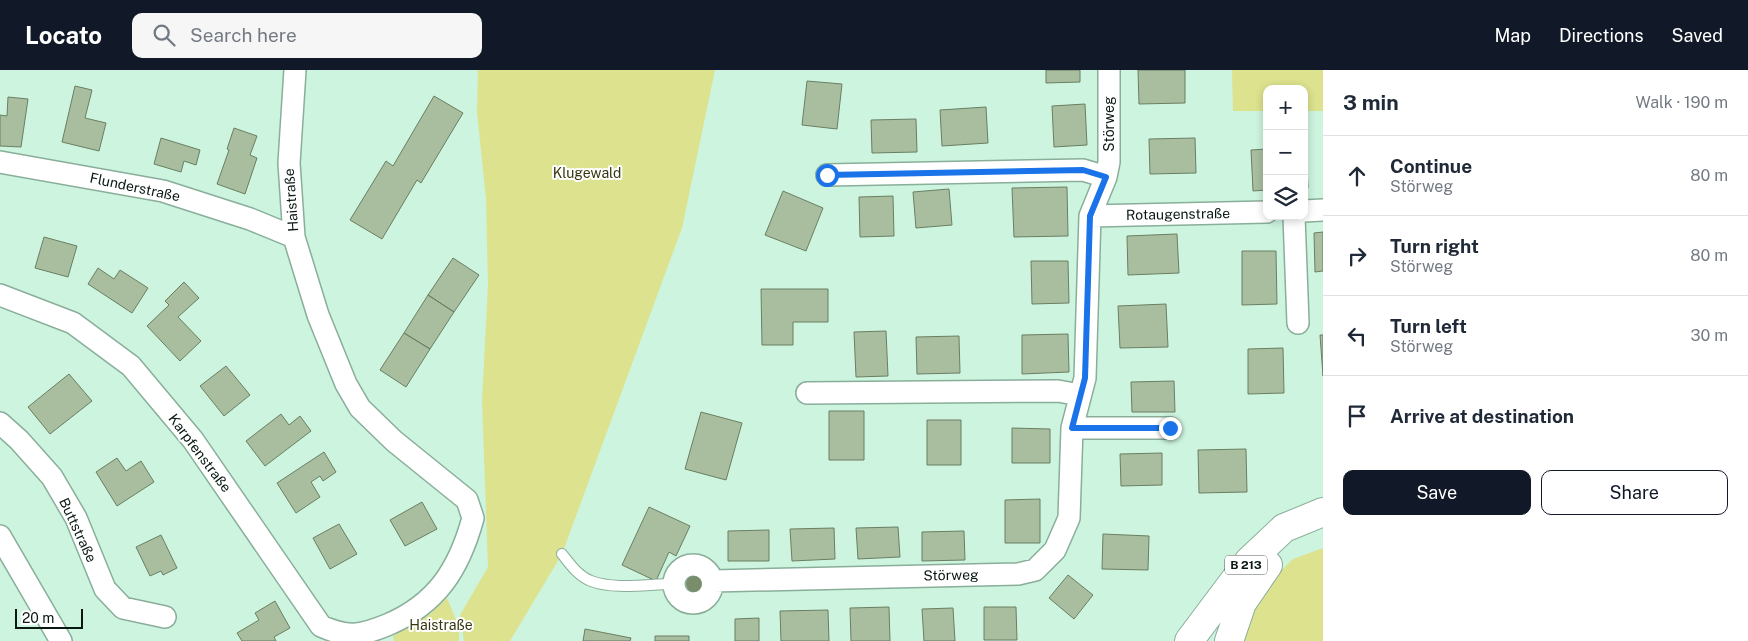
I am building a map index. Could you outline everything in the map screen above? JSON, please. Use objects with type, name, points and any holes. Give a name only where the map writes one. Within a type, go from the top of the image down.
[{"type":"highway","name":"B 213","points":[[1189,641],[1249,562],[1284,528],[1323,512]]},
{"type":"highway","name":"B 213","points":[[1230,641],[1242,604],[1274,557],[1296,542],[1323,532]]},
{"type":"street","name":"Haistraße","points":[[295,70],[289,164],[294,237],[318,315],[346,384],[360,408],[394,441],[467,500],[473,518],[456,563],[436,592],[421,607],[363,638]]},
{"type":"street","name":"Störweg","points":[[713,581],[1018,574],[1035,570],[1055,550],[1069,518],[1072,428],[1085,378],[1090,216],[1106,177],[1109,162],[1109,70]]},
{"type":"street","name":"Flunderstraße","points":[[0,162],[163,191],[250,219],[294,237]]},
{"type":"street","points":[[827,175],[1083,170],[1106,177]]},
{"type":"street","points":[[1308,211],[1323,210]]},
{"type":"street","name":"Rotaugenstraße","points":[[1090,216],[1263,212]]},
{"type":"street","points":[[1294,220],[1298,323]]},
{"type":"street","name":"Karpfenstraße","points":[[0,295],[73,323],[131,366],[193,440],[321,626],[340,634],[363,638]]},
{"type":"street","points":[[808,393],[1058,391],[1080,395]]},
{"type":"street","name":"Buttstraße","points":[[0,423],[52,477],[76,518],[105,589],[123,608],[165,617]]},
{"type":"street","points":[[1072,428],[1170,428]]},
{"type":"street","points":[[0,536],[61,641]]},
{"type":"street","points":[[698,564],[708,570],[713,581],[712,591],[705,600],[695,604],[684,602],[676,594],[673,584],[677,573],[686,565],[698,564]]},
{"type":"lane","points":[[562,554],[576,571],[590,580],[609,585],[673,584]]},
{"type":"green space","name":"Klugewald","points":[[478,70],[715,70],[682,228],[562,554],[510,641],[464,641],[460,615],[488,567],[482,401],[488,285],[486,199],[477,112]]},
{"type":"green space","points":[[1232,70],[1323,70],[1323,111],[1308,111],[1308,85],[1263,85],[1263,111],[1233,111]]},
{"type":"green space","points":[[1323,548],[1323,641],[1245,641],[1243,627],[1262,589],[1293,559]]},
{"type":"green space","name":"Haistraße","points":[[447,598],[459,627],[459,641],[394,641],[393,636],[430,614]]},
{"type":"building","points":[[1046,70],[1080,70],[1080,82],[1046,83]]},
{"type":"building","points":[[1138,70],[1185,70],[1185,103],[1139,104]]},
{"type":"building","points":[[807,81],[842,84],[837,129],[802,125]]},
{"type":"building","points":[[75,86],[92,90],[85,118],[106,123],[99,151],[62,142]]},
{"type":"building","points":[[434,96],[463,113],[421,183],[417,180],[382,239],[350,220],[386,161],[393,166]]},
{"type":"building","points":[[8,97],[28,99],[21,147],[0,146],[0,115],[7,116]]},
{"type":"building","points":[[1085,104],[1087,145],[1054,147],[1052,106]]},
{"type":"building","points":[[986,107],[988,143],[942,146],[940,110]]},
{"type":"building","points":[[916,119],[917,152],[872,153],[871,120]]},
{"type":"building","points":[[234,128],[257,136],[250,155],[257,158],[245,194],[217,184],[229,150],[227,149]]},
{"type":"building","points":[[161,138],[200,150],[196,165],[184,161],[181,172],[154,164]]},
{"type":"building","points":[[1195,138],[1196,173],[1150,174],[1149,139]]},
{"type":"building","points":[[1263,149],[1263,190],[1253,191],[1251,150]]},
{"type":"building","points":[[1067,187],[1068,236],[1014,237],[1012,188]]},
{"type":"building","points":[[949,189],[952,225],[916,228],[913,192]]},
{"type":"building","points":[[783,191],[823,208],[806,251],[765,235]]},
{"type":"building","points":[[893,196],[894,236],[860,237],[859,197]]},
{"type":"building","points":[[1323,232],[1323,271],[1315,272],[1314,233]]},
{"type":"building","points":[[1177,234],[1179,273],[1128,275],[1127,236]]},
{"type":"building","points":[[44,237],[77,246],[68,277],[35,268]]},
{"type":"building","points":[[1242,251],[1276,251],[1277,304],[1242,305]]},
{"type":"building","points":[[453,258],[479,275],[454,312],[428,295]]},
{"type":"building","points":[[1031,261],[1068,261],[1069,303],[1032,304]]},
{"type":"building","points":[[98,268],[114,279],[120,270],[148,288],[132,313],[88,284]]},
{"type":"building","points":[[184,282],[199,298],[178,317],[201,341],[180,361],[147,326],[169,305],[165,301]]},
{"type":"building","points":[[761,289],[828,289],[828,322],[793,322],[793,345],[762,345]]},
{"type":"building","points":[[428,295],[454,312],[430,349],[404,333]]},
{"type":"building","points":[[1166,304],[1168,347],[1120,348],[1118,306]]},
{"type":"building","points":[[886,331],[888,376],[856,377],[854,332]]},
{"type":"building","points":[[404,333],[430,349],[406,387],[380,370]]},
{"type":"building","points":[[1068,334],[1069,372],[1022,374],[1022,335]]},
{"type":"building","points":[[1320,335],[1323,335],[1323,376]]},
{"type":"building","points":[[959,336],[960,373],[917,374],[916,337]]},
{"type":"building","points":[[1283,348],[1284,393],[1248,394],[1248,349]]},
{"type":"building","points":[[226,366],[250,395],[224,416],[200,386]]},
{"type":"building","points":[[69,374],[92,401],[50,434],[28,407]]},
{"type":"building","points":[[1174,381],[1175,412],[1132,412],[1131,382]]},
{"type":"building","points":[[829,411],[864,411],[864,460],[829,460]]},
{"type":"building","points":[[701,412],[742,423],[726,480],[685,469]]},
{"type":"building","points":[[281,414],[289,425],[300,416],[311,431],[265,466],[246,441]]},
{"type":"building","points":[[927,420],[961,420],[961,465],[927,465]]},
{"type":"building","points":[[1012,428],[1050,429],[1050,463],[1012,463]]},
{"type":"building","points":[[1246,449],[1247,492],[1199,493],[1198,450]]},
{"type":"building","points":[[324,452],[336,472],[323,481],[320,476],[311,482],[320,497],[296,513],[277,483]]},
{"type":"building","points":[[1162,453],[1162,485],[1121,486],[1120,454]]},
{"type":"building","points":[[117,458],[126,471],[141,461],[154,482],[117,506],[96,472]]},
{"type":"building","points":[[1040,499],[1040,543],[1005,543],[1005,500]]},
{"type":"building","points":[[422,502],[437,529],[405,546],[390,520]]},
{"type":"building","points":[[649,507],[690,526],[676,556],[669,552],[656,581],[622,565]]},
{"type":"building","points":[[339,524],[357,554],[330,569],[313,538]]},
{"type":"building","points":[[898,527],[900,557],[858,559],[856,528]]},
{"type":"building","points":[[834,528],[835,559],[792,561],[790,529]]},
{"type":"building","points":[[769,530],[769,561],[728,561],[728,531]]},
{"type":"building","points":[[964,531],[965,560],[922,561],[922,532]]},
{"type":"building","points":[[1103,534],[1149,536],[1148,570],[1102,569]]},
{"type":"building","points":[[161,535],[177,568],[163,575],[161,571],[150,576],[136,547]]},
{"type":"building","points":[[1068,575],[1093,595],[1074,619],[1049,598]]},
{"type":"building","points":[[275,601],[290,628],[274,637],[276,641],[242,641],[237,633],[259,620],[255,613]]},
{"type":"building","points":[[889,607],[890,641],[851,641],[850,608]]},
{"type":"building","points":[[984,607],[1016,607],[1017,640],[984,640]]},
{"type":"building","points":[[953,608],[955,641],[924,641],[922,609]]},
{"type":"building","points":[[828,610],[829,641],[781,641],[780,611]]},
{"type":"building","points":[[759,618],[759,641],[735,641],[735,619]]},
{"type":"building","points":[[585,629],[631,638],[630,641],[583,641]]},
{"type":"building","points":[[655,636],[689,636],[689,641],[655,641]]},
{"type":"route","points":[[827,175],[1083,170],[1106,177],[1090,216],[1085,378],[1072,428],[1170,428]]}]
